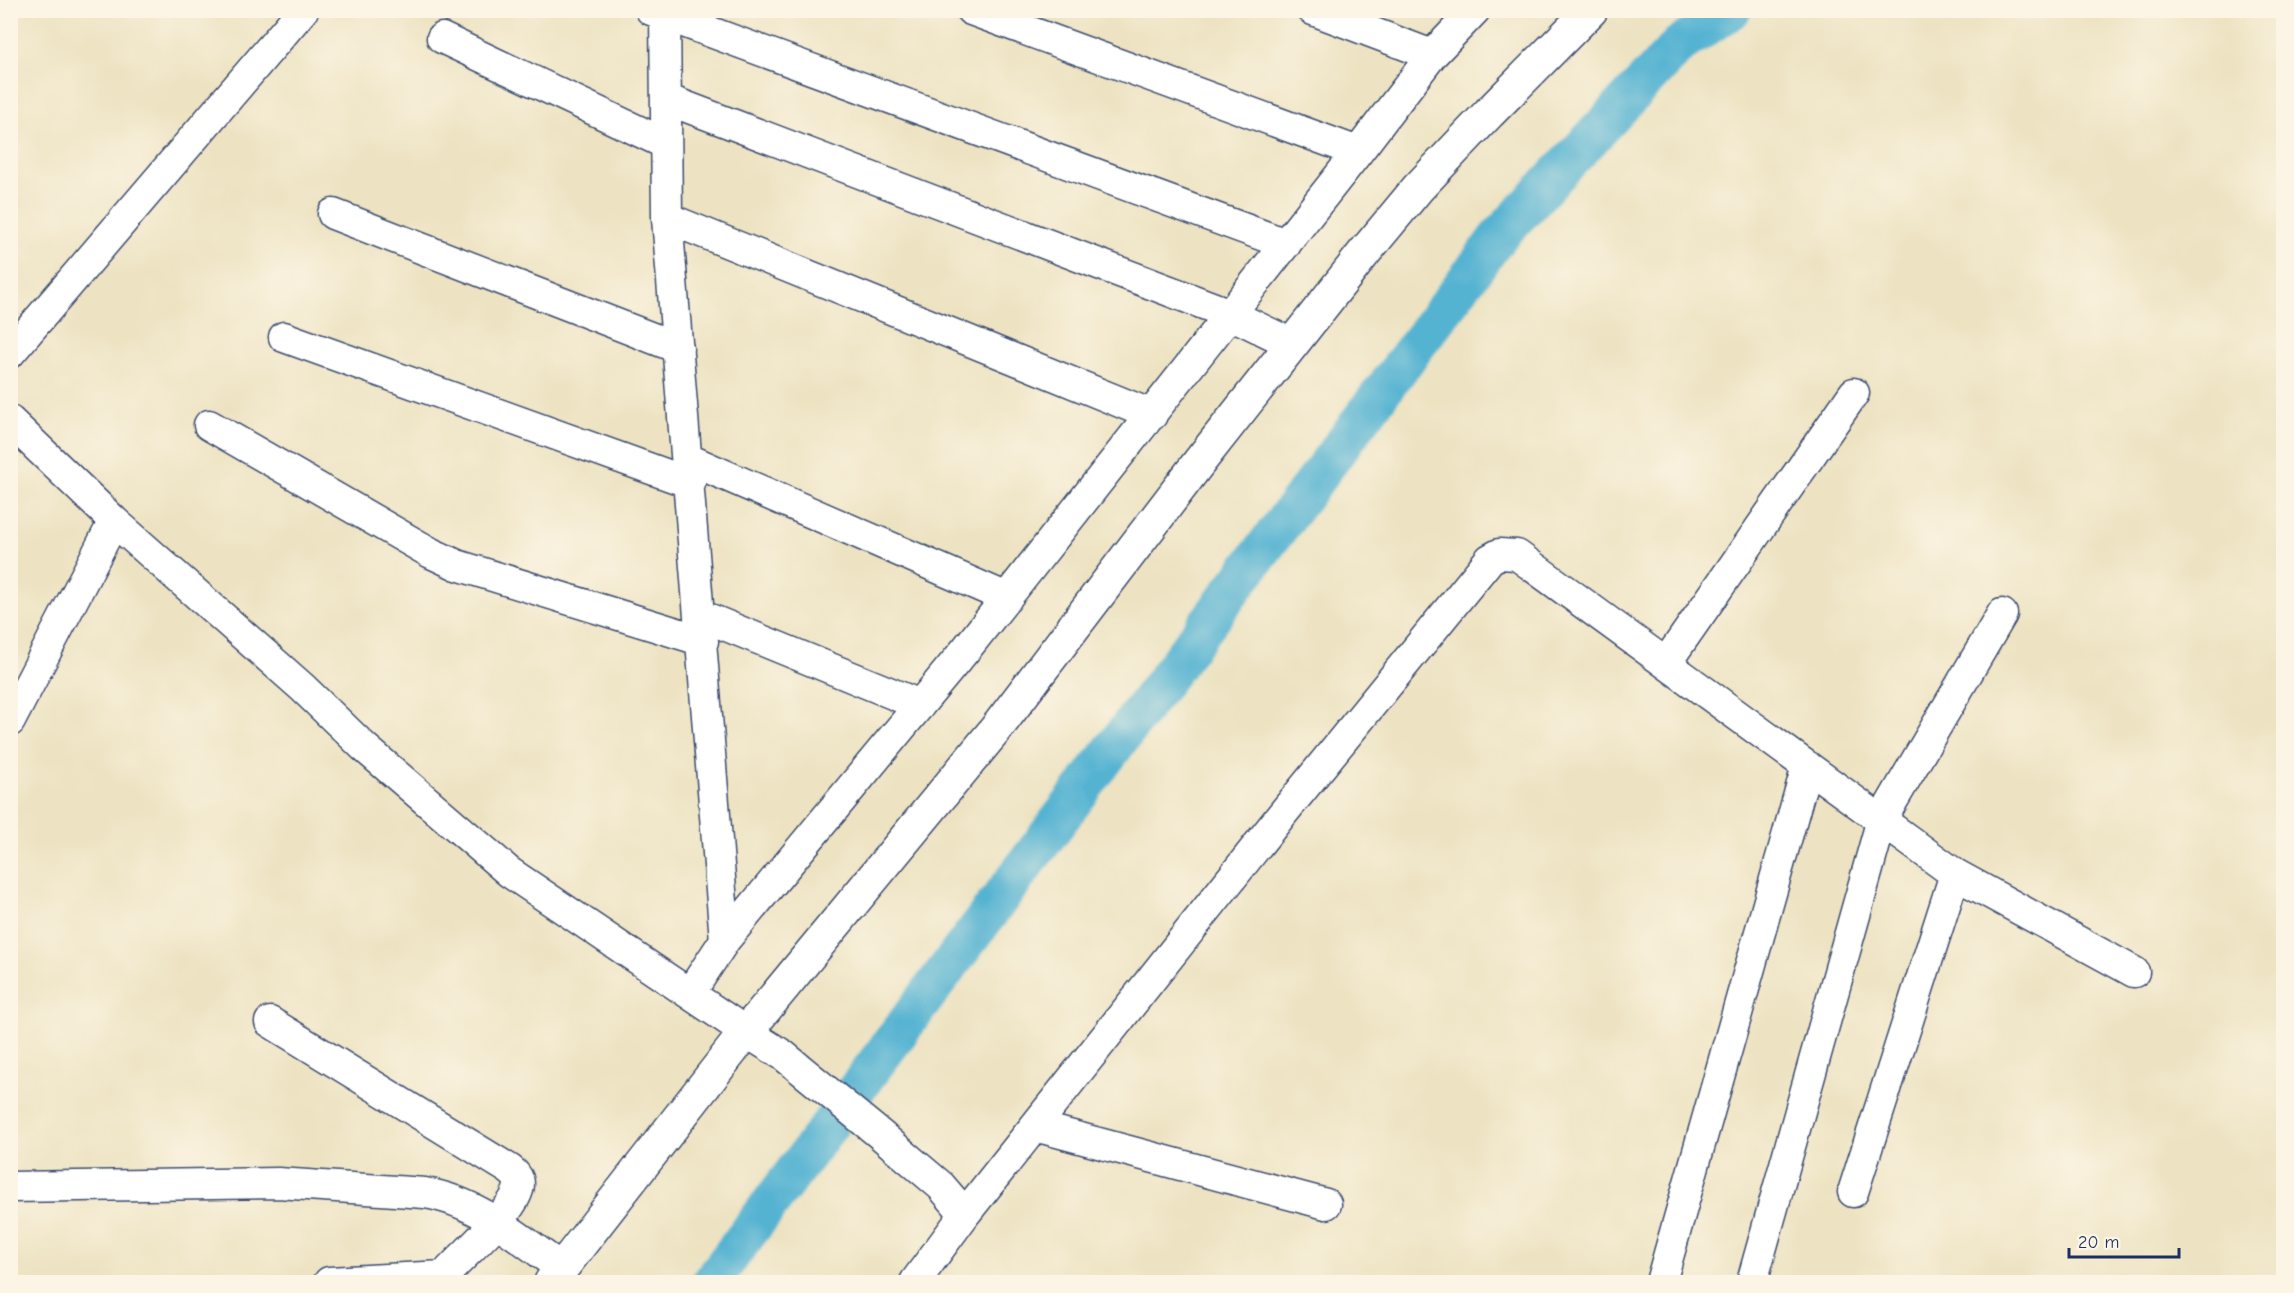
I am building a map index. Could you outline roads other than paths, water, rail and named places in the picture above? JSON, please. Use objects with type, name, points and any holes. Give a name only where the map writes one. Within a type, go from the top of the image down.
[{"type":"main road","points":[[557,1276],[746,1032],[996,729],[1200,460],[1418,188],[1591,10]]},
{"type":"street","points":[[10,353],[303,10]]},
{"type":"street","points":[[971,10],[1358,152]]},
{"type":"street","points":[[1313,10],[1432,55]]},
{"type":"street","points":[[690,993],[725,940],[1006,598],[1152,415],[1432,55],[1475,10]]},
{"type":"street","points":[[725,940],[702,628],[667,218],[666,99],[660,12],[1286,244]]},
{"type":"street","points":[[442,38],[666,144]]},
{"type":"street","points":[[666,99],[1230,314],[1292,344]]},
{"type":"street","points":[[333,214],[678,348]]},
{"type":"street","points":[[667,218],[1152,415]]},
{"type":"street","points":[[284,337],[689,471],[1006,598]]},
{"type":"street","points":[[1666,663],[1854,393]]},
{"type":"street","points":[[10,421],[114,521],[303,688],[364,747],[474,844],[508,872],[783,1055],[941,1186],[965,1214]]},
{"type":"street","points":[[209,425],[457,566],[702,628],[920,705]]},
{"type":"street","points":[[10,721],[114,521]]},
{"type":"street","points":[[915,1282],[965,1214],[1284,812],[1490,559],[1499,554],[1517,555],[1955,874],[2134,972]]},
{"type":"street","points":[[1752,1282],[1882,819],[2002,614]]},
{"type":"street","points":[[1662,1282],[1807,766]]},
{"type":"street","points":[[1853,1192],[1955,874]]},
{"type":"street","points":[[270,1022],[514,1174],[519,1180],[518,1189],[497,1222],[442,1279],[329,1282]]},
{"type":"street","points":[[1035,1126],[1326,1204]]},
{"type":"street","points":[[10,1187],[278,1183],[425,1193],[443,1196],[497,1222],[557,1276]]},
{"type":"waterway","points":[[711,1282],[1499,236],[1679,45],[1732,10]]}]
